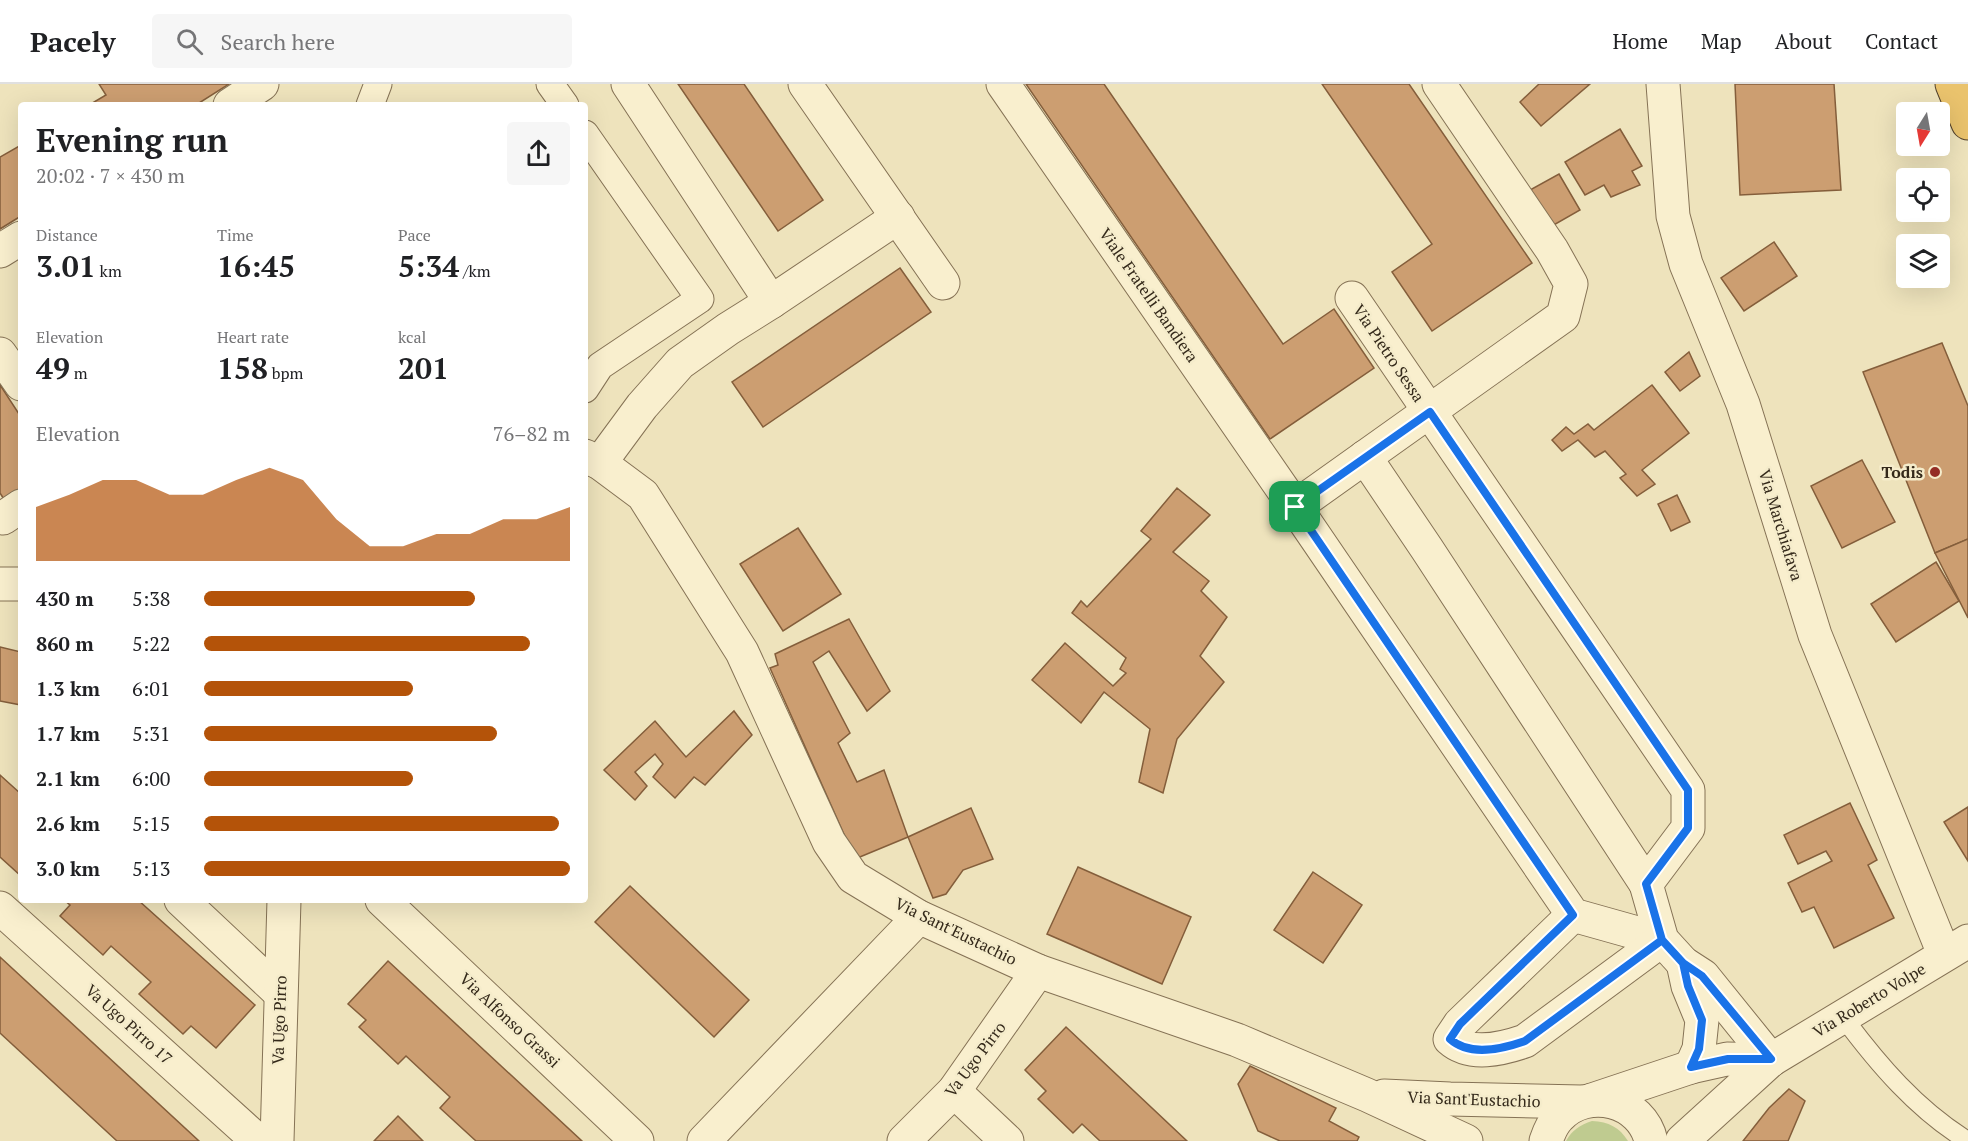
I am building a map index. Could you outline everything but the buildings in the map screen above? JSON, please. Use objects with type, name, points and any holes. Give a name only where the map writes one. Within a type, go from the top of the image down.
[{"type":"highway","points":[[1952,84],[1968,123]]},
{"type":"street","points":[[228,92],[262,84]]},
{"type":"street","points":[[371,102],[378,84]]},
{"type":"street","points":[[550,84],[563,102]]},
{"type":"street","points":[[628,84],[771,302]]},
{"type":"street","points":[[805,84],[943,283]]},
{"type":"street","name":"Viale Fratelli Bandiera","points":[[1003,84],[1573,915]]},
{"type":"street","points":[[1295,507],[1563,316],[1571,284],[1552,250],[1438,84]]},
{"type":"street","name":"Via Marchiafava","points":[[1663,84],[1673,216],[1686,264],[1743,404],[1815,635],[1956,947]]},
{"type":"street","points":[[588,138],[700,299],[600,366],[588,384]]},
{"type":"street","points":[[592,459],[680,363],[898,217]]},
{"type":"street","points":[[0,251],[18,240]]},
{"type":"street","name":"Via Pietro Sessa","points":[[1352,298],[1688,790],[1688,828],[1646,884]]},
{"type":"street","points":[[0,354],[18,380]]},
{"type":"street","points":[[1365,457],[1646,884],[1672,952],[1702,1020],[1699,1049],[1691,1067]]},
{"type":"street","name":"Via Sant'Eustachio","points":[[592,459],[643,495],[742,652],[829,842],[854,877],[919,917],[1038,971],[1237,1040],[1367,1095],[1466,1141]]},
{"type":"street","points":[[0,517],[3,518],[18,508]]},
{"type":"street","points":[[0,584],[18,584]]},
{"type":"street","points":[[184,903],[280,993]]},
{"type":"street","name":"Va Ugo Pirro","points":[[277,1141],[280,993],[288,903]]},
{"type":"street","name":"Via Alfonso Grassi","points":[[385,903],[638,1141]]},
{"type":"street","name":"Va Ugo Pirro 17","points":[[0,908],[258,1141]]},
{"type":"street","points":[[1672,952],[1525,1041],[1502,1048],[1475,1049],[1459,1047],[1450,1039],[1460,1024],[1573,915],[1672,952],[1702,976],[1771,1059]]},
{"type":"street","points":[[704,1141],[919,917]]},
{"type":"street","name":"Via Roberto Volpe","points":[[1682,1141],[1771,1059],[1956,947]]},
{"type":"street","name":"Va Ugo Pirro","points":[[904,1141],[954,1090],[1038,971]]},
{"type":"street","points":[[1546,1141],[1558,1117],[1569,1108],[1587,1101],[1691,1067],[1728,1059],[1771,1059]]},
{"type":"street","points":[[954,1090],[1007,1141]]},
{"type":"street","name":"Via Sant'Eustachio","points":[[1367,1095],[1450,1100],[1587,1101]]},
{"type":"street","points":[[1587,1101],[1610,1101],[1626,1107],[1640,1118],[1649,1133],[1650,1141]]},
{"type":"lane","points":[[1842,1017],[1867,1049],[1945,1133],[1968,1141]]},
{"type":"green space","points":[[1592,1121],[1613,1126],[1628,1141],[1566,1141],[1577,1128]]},
{"type":"place","name":"Todis","points":[[1935,472]]},
{"type":"route","points":[[1295,507],[1430,412],[1688,790],[1688,828],[1646,884],[1662,940],[1683,963],[1688,986],[1702,1020],[1699,1049],[1691,1067],[1728,1059],[1771,1059],[1702,976],[1683,963],[1662,940],[1525,1041],[1502,1048],[1475,1049],[1459,1047],[1450,1039],[1460,1024],[1573,915],[1295,507]]}]
